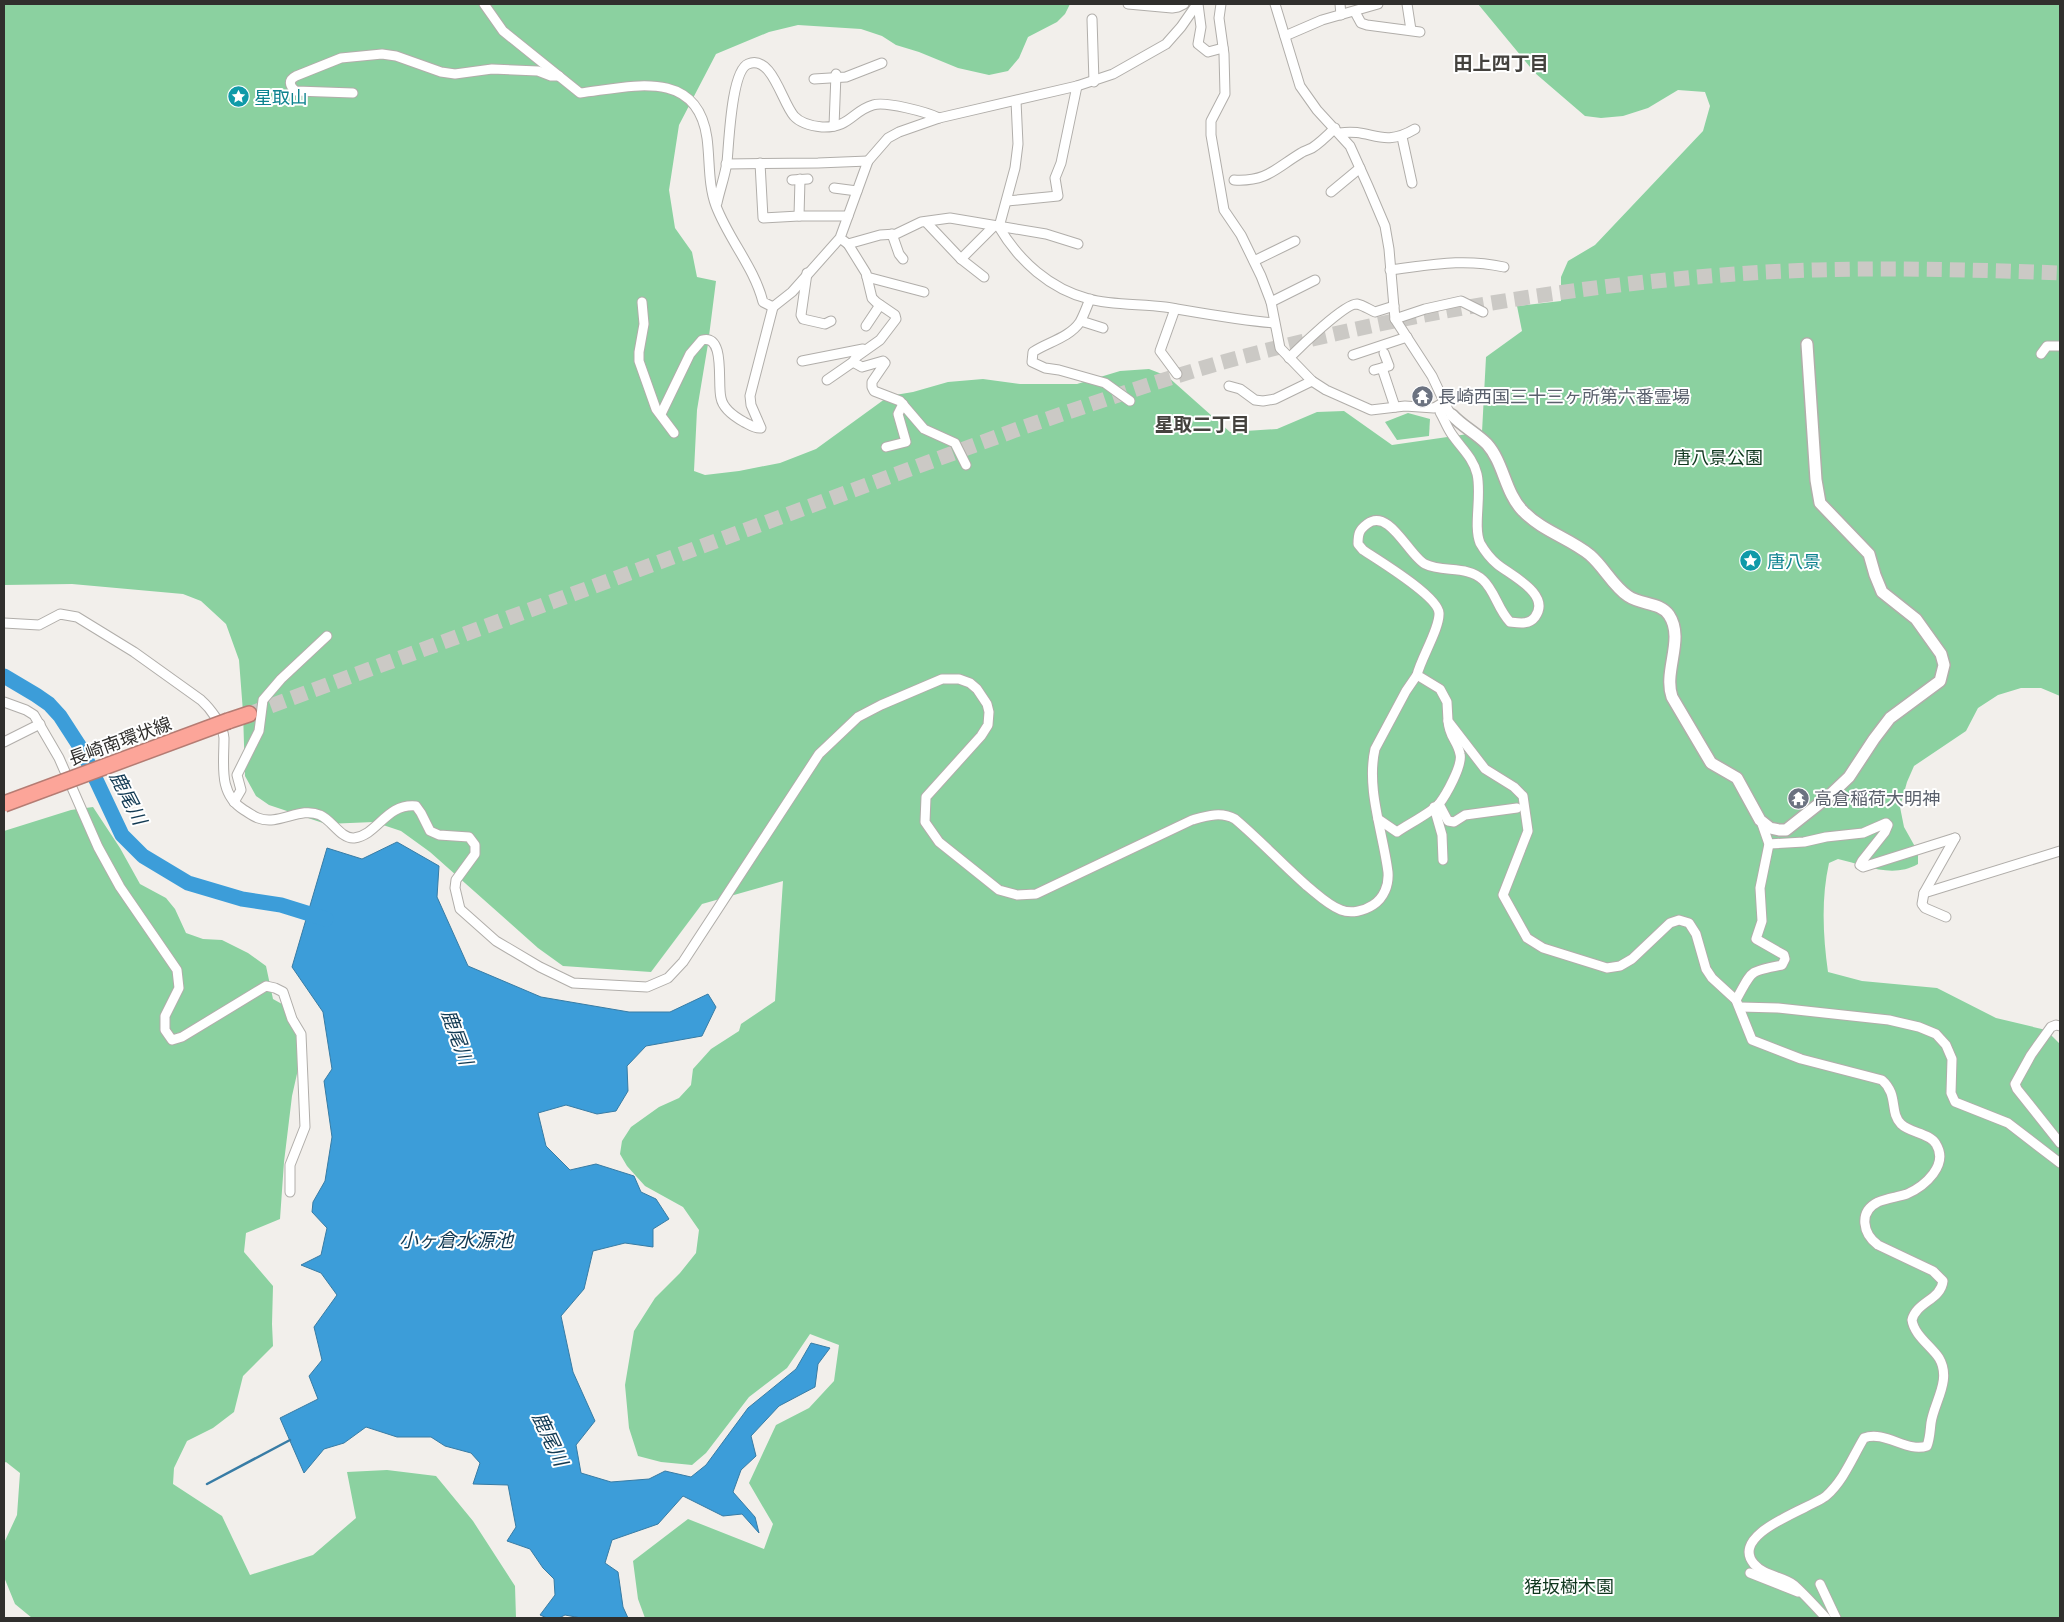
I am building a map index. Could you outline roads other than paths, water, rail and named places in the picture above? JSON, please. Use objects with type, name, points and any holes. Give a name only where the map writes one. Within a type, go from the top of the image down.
[{"type":"highway","name":"長崎南環状線","points":[[4,804],[249,714]]},
{"type":"street","points":[[484,4],[503,31],[580,93],[638,84],[663,86],[682,93],[697,108],[706,136],[711,184],[716,205],[733,242],[747,262],[763,302],[773,307]]},
{"type":"street","points":[[1128,4],[1172,8],[1178,8],[1184,4]]},
{"type":"street","points":[[1197,4],[1201,27],[1198,44],[1208,52],[1223,48]]},
{"type":"street","points":[[661,414],[690,354],[702,340],[707,338],[713,341],[718,352],[721,399],[730,413],[754,428],[762,428],[751,405],[750,396],[773,307],[792,292],[840,238],[868,161],[888,138],[898,132],[939,118],[1094,82],[1113,74],[1166,44],[1197,4]]},
{"type":"street","points":[[1221,4],[1219,18],[1223,48],[1225,94],[1211,121],[1210,135],[1224,210],[1241,235],[1271,302],[1280,348],[1312,381],[1326,390],[1371,410],[1415,406],[1434,408],[1444,402]]},
{"type":"street","points":[[1275,4],[1300,86],[1317,110],[1350,146],[1385,226],[1395,319],[1432,376],[1452,415],[1463,427],[1487,444],[1499,463],[1515,500],[1523,511],[1555,534],[1573,543],[1588,554],[1623,593],[1640,602],[1661,608],[1668,613],[1674,624],[1668,686],[1672,697],[1711,763],[1737,778],[1760,820],[1769,844],[1760,888],[1762,921],[1756,939],[1784,954],[1785,959],[1782,965],[1754,970],[1746,979],[1738,1004]]},
{"type":"street","points":[[1340,4],[1341,15]]},
{"type":"street","points":[[1285,36],[1306,26],[1378,4]]},
{"type":"street","points":[[1356,12],[1362,23],[1367,25],[1415,31],[1406,4]]},
{"type":"street","points":[[1092,20],[1094,82]]},
{"type":"street","points":[[353,93],[296,91],[290,82],[296,76],[341,58],[370,54],[396,56],[441,72],[455,74],[492,69],[538,71],[551,76],[559,76]]},
{"type":"street","points":[[716,205],[726,164],[737,82],[745,65],[758,63],[768,70],[795,118],[814,126],[842,124],[873,105],[884,104],[939,118]]},
{"type":"street","points":[[814,79],[836,76],[882,64]]},
{"type":"street","points":[[834,126],[836,76]]},
{"type":"street","points":[[1007,200],[1058,196],[1055,178],[1061,162],[1078,86]]},
{"type":"street","points":[[962,260],[996,227],[1007,200],[1017,152],[1016,101]]},
{"type":"street","points":[[1234,180],[1248,181],[1261,178],[1275,171],[1301,152],[1310,149],[1337,130],[1384,139],[1402,137],[1415,130]]},
{"type":"street","points":[[1402,137],[1412,183]]},
{"type":"street","points":[[726,164],[818,164],[868,161]]},
{"type":"street","points":[[760,163],[763,218],[848,216]]},
{"type":"street","points":[[1331,192],[1360,168]]},
{"type":"street","points":[[799,216],[800,179]]},
{"type":"street","points":[[834,188],[857,191]]},
{"type":"street","points":[[848,244],[880,234],[892,234],[926,222],[950,218],[1046,234],[1078,244]]},
{"type":"street","points":[[926,222],[962,260],[984,277]]},
{"type":"street","points":[[996,227],[1029,267],[1067,290],[1090,299],[1274,323]]},
{"type":"street","points":[[892,234],[898,254],[904,259]]},
{"type":"street","points":[[827,380],[880,340],[896,320],[895,315],[876,302],[870,292],[867,277],[848,244],[840,238]]},
{"type":"street","points":[[1254,261],[1295,241]]},
{"type":"street","points":[[1390,270],[1460,261],[1504,266]]},
{"type":"street","points":[[808,273],[801,315],[803,319],[825,324],[831,321]]},
{"type":"street","points":[[867,277],[924,292]]},
{"type":"street","points":[[1271,302],[1315,280]]},
{"type":"street","points":[[1090,299],[1081,321],[1062,337],[1033,352],[1032,362],[1045,368],[1060,370],[1106,383],[1130,400]]},
{"type":"street","points":[[1395,319],[1425,309],[1461,301],[1483,312]]},
{"type":"street","points":[[642,302],[644,324],[639,361],[656,409],[674,433]]},
{"type":"street","points":[[1289,358],[1323,327],[1351,306],[1357,304],[1376,312],[1394,306]]},
{"type":"street","points":[[866,326],[880,305]]},
{"type":"street","points":[[1175,309],[1160,351],[1177,374]]},
{"type":"street","points":[[1081,321],[1103,328]]},
{"type":"street","points":[[1353,355],[1407,337]]},
{"type":"street","points":[[1760,820],[1770,828],[1786,830],[1829,796],[1848,777],[1890,718],[1940,681],[1944,665],[1941,654],[1916,619],[1882,592],[1874,575],[1869,554],[1820,503],[1816,480],[1807,344]]},
{"type":"street","points":[[2041,354],[2047,346],[2060,346]]},
{"type":"street","points":[[802,361],[841,355],[862,349],[866,351]]},
{"type":"street","points":[[1384,353],[1389,366],[1378,369],[1396,407]]},
{"type":"street","points":[[853,362],[862,367],[883,361],[885,363],[875,375],[872,387],[878,394],[896,399],[924,428],[955,443],[966,465]]},
{"type":"street","points":[[1228,386],[1240,389],[1255,400],[1263,401],[1275,399],[1312,381]]},
{"type":"street","points":[[4,623],[39,625],[60,614],[77,617],[134,652],[201,700],[210,708],[224,736],[224,781],[226,788],[234,802],[259,818],[272,820],[308,811],[330,821],[342,835],[353,838],[365,834],[398,808],[408,805],[416,806],[430,831],[439,836],[468,837],[475,845],[475,854],[456,880],[460,909],[496,941],[540,967],[574,983],[647,987],[668,978],[683,962],[819,754],[858,717],[942,679],[959,679],[970,683],[983,696],[989,712],[988,725],[981,736],[926,798],[925,822],[939,842],[999,890],[1017,895],[1036,894],[1192,820],[1207,815],[1222,815],[1234,819],[1321,898],[1341,910],[1356,912],[1376,903],[1384,894],[1387,885],[1388,874],[1372,775],[1375,749],[1416,675],[1436,624],[1439,611],[1431,599],[1418,588],[1363,550],[1358,544],[1359,532],[1369,522],[1377,520],[1388,525],[1421,562],[1431,567],[1467,571],[1478,576],[1485,583],[1501,611],[1510,622],[1530,622],[1537,612],[1537,597],[1533,590],[1497,564],[1480,542],[1477,473],[1471,458],[1450,432],[1440,412],[1444,402]]},
{"type":"street","points":[[886,447],[906,442],[898,414],[902,404]]},
{"type":"street","points":[[234,802],[241,790],[237,775],[259,731],[263,700],[281,679],[327,636]]},
{"type":"street","points":[[1378,819],[1397,832],[1436,806],[1455,774],[1460,761],[1460,754],[1449,732],[1447,702],[1440,688],[1416,675]]},
{"type":"street","points":[[4,702],[34,715],[40,724],[59,758],[98,847],[120,887],[177,970],[179,988],[165,1016],[164,1030],[172,1040],[182,1037],[266,986],[283,992],[292,1019],[302,1034],[305,1127],[290,1165],[290,1192]]},
{"type":"street","points":[[1448,721],[1485,769],[1514,787],[1523,796],[1528,831],[1503,895],[1527,938],[1543,948],[1607,968],[1620,966],[1632,959],[1670,923],[1679,920],[1685,921],[1694,930],[1706,969],[1712,978],[1738,1004],[1752,1040],[1801,1059],[1882,1080],[1888,1085],[1893,1096],[1896,1118],[1912,1132],[1931,1139],[1936,1143],[1940,1160],[1933,1174],[1907,1194],[1878,1202],[1869,1210],[1864,1222],[1870,1239],[1878,1245],[1933,1271],[1943,1281],[1938,1293],[1917,1310],[1912,1320],[1915,1330],[1943,1366],[1942,1389],[1931,1422],[1932,1432],[1929,1442],[1927,1446],[1922,1448],[1877,1436],[1864,1438],[1842,1478],[1826,1496],[1814,1504],[1786,1516],[1755,1537],[1750,1550],[1752,1562],[1760,1570],[1793,1584],[1826,1618]]},
{"type":"street","points":[[4,742],[40,724]]},
{"type":"street","points":[[1436,806],[1448,821],[1454,822],[1465,815],[1517,808]]},
{"type":"street","points":[[1436,806],[1442,835],[1443,860]]},
{"type":"street","points":[[1769,844],[1795,843],[1863,832],[1886,822],[1888,825],[1885,832],[1862,860],[1860,865],[1863,867],[1955,838],[1924,893],[1923,906],[1946,917]]},
{"type":"street","points":[[1924,893],[2060,851]]},
{"type":"street","points":[[1738,1004],[1889,1020],[1919,1027],[1936,1034],[1946,1045],[1952,1059],[1951,1093],[1955,1102],[2008,1123],[2060,1163]]},
{"type":"street","points":[[2060,1026],[2052,1027],[2031,1055],[2016,1084],[2017,1089],[2060,1143]]},
{"type":"street","points":[[1750,1574],[1800,1592]]},
{"type":"street","points":[[1820,1584],[1836,1618]]},
{"type":"water","name":"小ヶ倉水源池","points":[[397,842],[439,866],[437,897],[468,966],[541,997],[629,1012],[670,1012],[708,994],[716,1007],[702,1036],[646,1046],[627,1066],[628,1091],[616,1111],[597,1114],[566,1105],[538,1113],[546,1146],[570,1170],[596,1164],[634,1176],[641,1192],[656,1199],[669,1219],[653,1229],[653,1247],[625,1243],[593,1251],[584,1289],[561,1316],[573,1372],[595,1421],[576,1445],[581,1473],[611,1482],[649,1479],[665,1471],[691,1477],[706,1465],[748,1408],[796,1369],[811,1343],[830,1348],[818,1364],[815,1387],[779,1406],[751,1436],[756,1456],[741,1470],[733,1492],[755,1517],[759,1533],[742,1514],[723,1516],[683,1496],[658,1524],[612,1540],[605,1563],[618,1572],[623,1607],[628,1618],[581,1618],[565,1615],[559,1618],[547,1618],[540,1615],[555,1595],[554,1579],[543,1568],[530,1549],[507,1541],[516,1527],[508,1485],[473,1484],[480,1463],[471,1453],[445,1446],[431,1437],[397,1437],[366,1427],[344,1443],[324,1449],[304,1473],[280,1418],[318,1399],[309,1376],[322,1360],[314,1327],[337,1295],[321,1273],[301,1265],[321,1255],[327,1228],[312,1212],[313,1202],[325,1181],[332,1137],[324,1081],[332,1069],[323,1012],[292,967],[327,848],[362,859]]},
{"type":"waterway","name":"鹿尾川","points":[[4,676],[49,704],[60,716],[82,750],[122,835],[143,856],[188,883],[242,899],[281,905],[326,919]]},
{"type":"waterway","points":[[207,1484],[290,1440]]},
{"type":"tunnel","points":[[249,714],[1021,428],[1180,375],[1295,343],[1483,304],[1673,279],[1777,271],[1858,269],[1939,269],[2060,273]]},
{"type":"place","name":"星取山","points":[[238,97]]},
{"type":"place","name":"長崎西国三十三ヶ所第六番霊場","points":[[1422,396]]},
{"type":"place","name":"唐八景","points":[[1751,561]]},
{"type":"place","name":"高倉稲荷大明神","points":[[1798,798]]},
{"type":"district","name":"田上四丁目","points":[[1501,63]]},
{"type":"district","name":"星取二丁目","points":[[1202,424]]},
{"type":"park label","name":"唐八景公園","points":[[1718,457]]},
{"type":"park label","name":"猪坂樹木園","points":[[1569,1586]]}]
